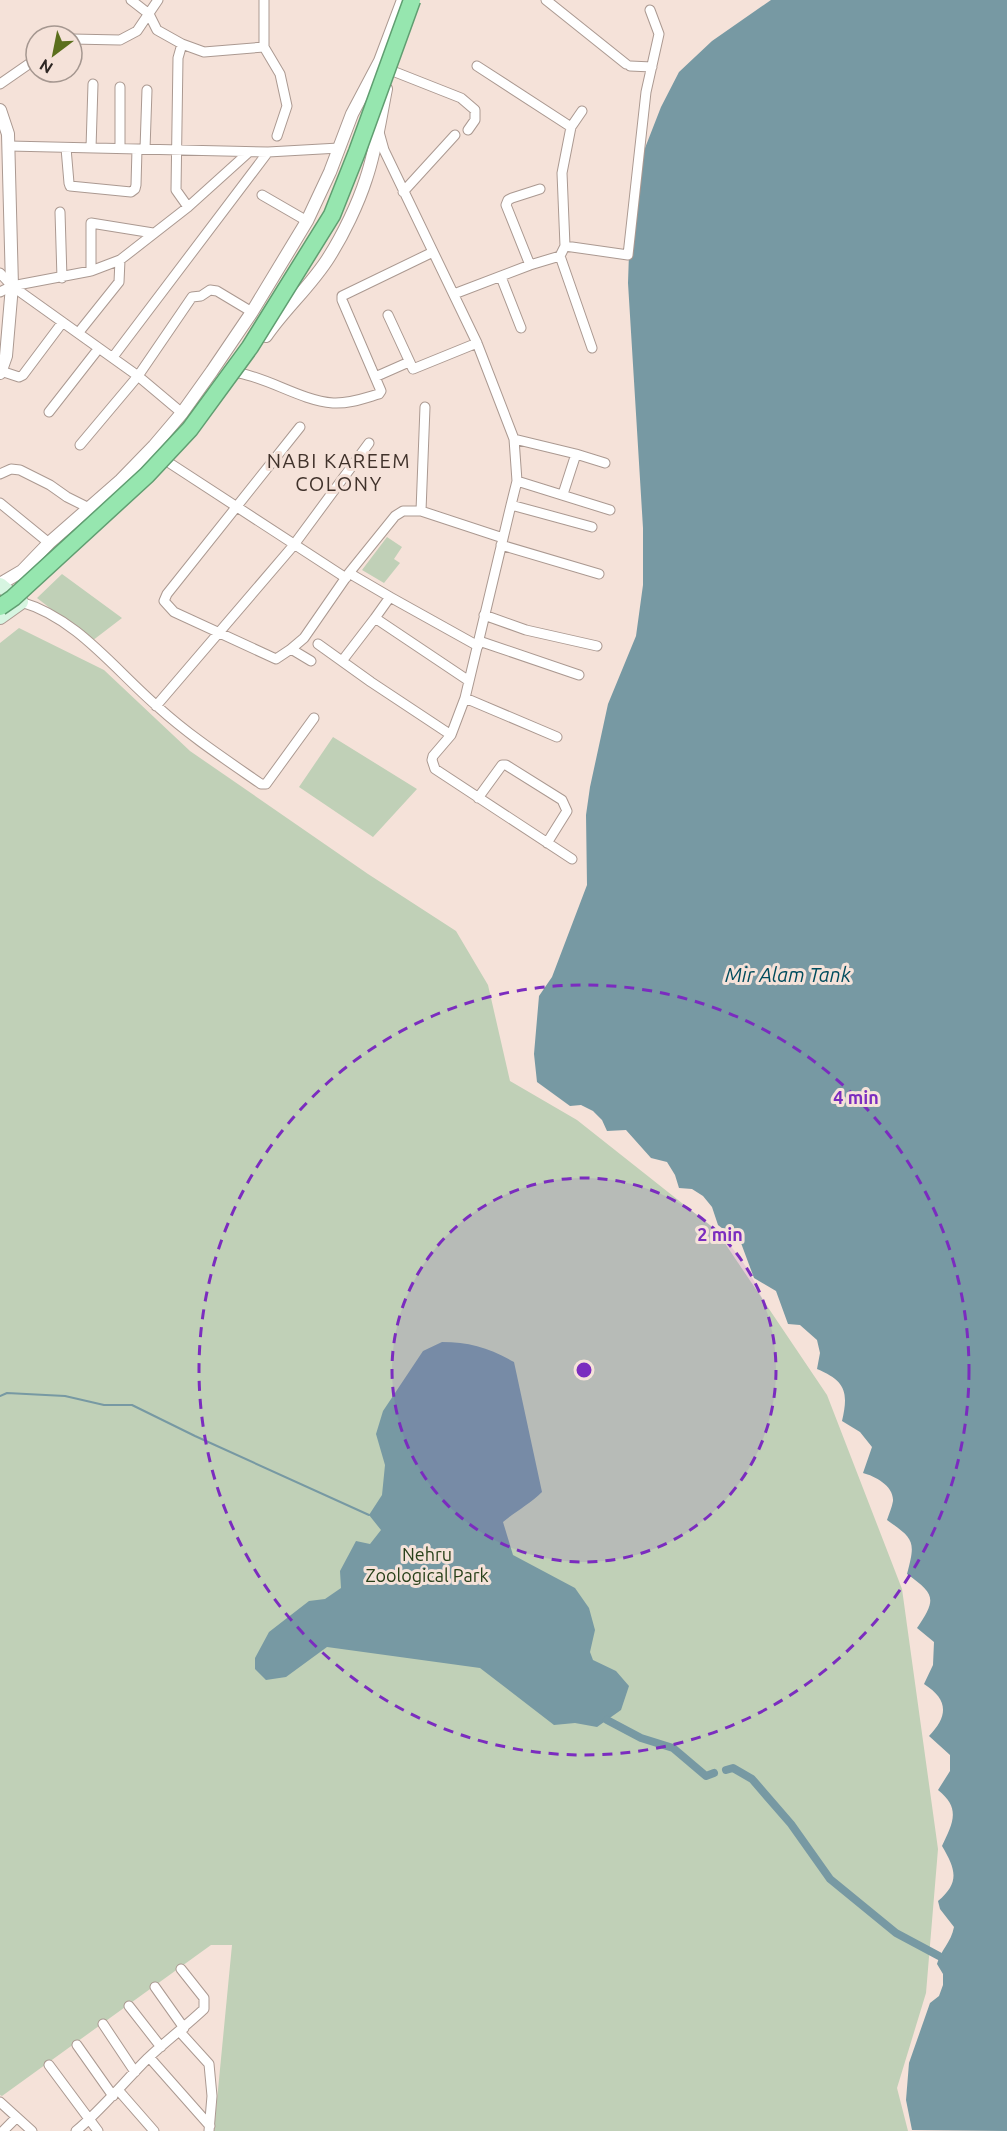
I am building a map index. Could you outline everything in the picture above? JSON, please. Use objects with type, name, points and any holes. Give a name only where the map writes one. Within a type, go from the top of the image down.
[{"type":"highway","points":[[0,600],[142,471],[172,440],[207,394],[271,301],[328,204],[405,0]]},
{"type":"highway","points":[[0,607],[21,591],[147,476],[190,429],[250,347],[332,215],[414,0]]},
{"type":"main road","points":[[0,585],[21,602],[0,617]]},
{"type":"street","points":[[131,0],[149,14],[157,30],[182,44],[204,52],[264,47]]},
{"type":"street","points":[[84,39],[120,40],[137,31],[158,0]]},
{"type":"street","points":[[264,0],[264,47],[280,74],[287,106],[277,136]]},
{"type":"street","points":[[0,585],[22,571],[49,543],[122,480],[154,447],[182,413],[252,312],[307,221],[330,172],[352,114],[380,61],[405,0]]},
{"type":"street","points":[[21,602],[168,462],[190,437],[284,311],[304,291],[329,257],[366,179],[390,70],[414,0]]},
{"type":"street","points":[[546,0],[628,65],[652,67]]},
{"type":"street","points":[[565,246],[628,255],[646,92],[659,34],[650,10]]},
{"type":"street","points":[[182,44],[178,58],[176,189],[188,207]]},
{"type":"street","points":[[477,66],[571,127]]},
{"type":"street","points":[[0,84],[24,67]]},
{"type":"street","points":[[390,70],[461,98],[474,110],[475,120],[468,130]]},
{"type":"street","points":[[92,148],[93,84]]},
{"type":"street","points":[[120,87],[120,148]]},
{"type":"street","points":[[66,148],[70,186],[131,192],[136,185],[147,90]]},
{"type":"street","points":[[0,110],[8,134],[9,146],[4,206],[12,286],[1,372],[19,377],[23,375],[62,323]]},
{"type":"street","points":[[582,111],[571,127],[562,173],[565,246],[560,256],[592,348]]},
{"type":"street","points":[[352,114],[378,128],[384,150],[403,192],[477,343],[514,439],[517,481],[465,698],[451,735],[433,756],[432,765],[572,859]]},
{"type":"street","points":[[403,192],[455,135]]},
{"type":"street","points":[[9,146],[249,152],[339,148]]},
{"type":"street","points":[[0,292],[12,286],[91,271],[120,260],[188,207],[249,152]]},
{"type":"street","points":[[113,357],[268,152]]},
{"type":"street","points":[[530,265],[506,205],[512,198],[540,189]]},
{"type":"street","points":[[262,195],[307,221]]},
{"type":"street","points":[[60,212],[62,278]]},
{"type":"street","points":[[91,271],[91,223],[153,232]]},
{"type":"street","points":[[238,373],[304,396],[333,403],[351,402],[379,394],[381,391],[342,296],[433,252]]},
{"type":"street","points":[[454,294],[560,256]]},
{"type":"street","points":[[79,332],[119,282],[120,260]]},
{"type":"street","points":[[0,273],[12,286],[113,357],[182,413]]},
{"type":"street","points":[[501,277],[521,328]]},
{"type":"street","points":[[80,445],[138,376],[192,297],[201,296],[210,290],[218,291],[252,312]]},
{"type":"street","points":[[388,315],[411,368],[416,369],[477,343]]},
{"type":"street","points":[[49,412],[99,348]]},
{"type":"street","points":[[375,377],[409,362]]},
{"type":"street","points":[[421,511],[425,407]]},
{"type":"street","points":[[300,427],[167,594],[164,601],[174,612],[276,659],[304,638],[347,576],[395,516],[403,511],[421,511],[502,542],[599,574]]},
{"type":"street","points":[[514,439],[605,463]]},
{"type":"street","points":[[156,706],[293,546],[369,444]]},
{"type":"street","points":[[154,447],[168,462],[293,546],[347,576],[478,643],[579,675]]},
{"type":"street","points":[[562,494],[576,454]]},
{"type":"street","points":[[0,474],[11,469],[20,470],[89,508]]},
{"type":"street","points":[[517,481],[610,510]]},
{"type":"street","points":[[0,503],[49,543]]},
{"type":"street","points":[[511,505],[592,527]]},
{"type":"street","points":[[342,661],[390,597]]},
{"type":"street","points":[[21,602],[39,607],[56,617],[94,647],[191,736],[263,785],[314,718]]},
{"type":"street","points":[[484,615],[526,630],[597,646]]},
{"type":"street","points":[[375,618],[469,681]]},
{"type":"street","points":[[318,644],[451,735]]},
{"type":"street","points":[[291,649],[311,661]]},
{"type":"street","points":[[465,698],[556,737]]},
{"type":"street","points":[[478,798],[502,765],[506,765],[562,800],[567,811],[547,843]]},
{"type":"street","points":[[76,2131],[149,2057],[204,2008],[204,1998],[181,1969]]},
{"type":"street","points":[[155,1987],[182,2030],[209,2064],[212,2096],[210,2128]]},
{"type":"street","points":[[129,2006],[161,2047]]},
{"type":"street","points":[[103,2024],[135,2072]]},
{"type":"street","points":[[77,2045],[116,2093],[153,2131]]},
{"type":"street","points":[[149,2057],[210,2128]]},
{"type":"street","points":[[49,2065],[98,2131]]},
{"type":"street","points":[[0,2102],[32,2131]]},
{"type":"street","points":[[3,2131],[16,2118]]},
{"type":"green space","points":[[387,537],[402,547],[394,559],[400,563],[384,583],[362,570]]},
{"type":"green space","points":[[62,574],[122,618],[92,641],[37,598]]},
{"type":"green space","name":"Nehru Zoological Park","points":[[19,628],[104,670],[190,751],[368,874],[456,931],[488,985],[510,1081],[577,1120],[716,1230],[827,1395],[902,1589],[938,1849],[926,1993],[897,2088],[908,2131],[214,2131],[232,1945],[211,1945],[2,2096],[0,2095],[0,643]]},
{"type":"green space","points":[[333,737],[417,789],[373,837],[299,787]]},
{"type":"water","name":"Mir Alam Tank","points":[[771,0],[1007,0],[1007,2131],[912,2130],[906,2100],[909,2063],[930,2003],[939,1996],[943,1985],[943,1974],[937,1964],[954,1927],[940,1909],[938,1901],[950,1888],[954,1875],[942,1846],[953,1817],[952,1810],[950,1804],[938,1790],[950,1771],[950,1755],[929,1736],[940,1722],[943,1708],[938,1696],[924,1684],[933,1665],[934,1642],[917,1628],[928,1610],[930,1598],[928,1592],[907,1574],[912,1547],[908,1537],[887,1520],[893,1501],[890,1491],[878,1479],[863,1473],[872,1447],[860,1432],[842,1421],[845,1402],[843,1388],[834,1378],[817,1369],[820,1353],[817,1340],[800,1325],[788,1324],[776,1291],[754,1278],[741,1243],[718,1225],[712,1207],[703,1196],[692,1189],[679,1188],[675,1175],[667,1162],[651,1158],[626,1130],[607,1131],[602,1120],[593,1111],[581,1105],[570,1106],[537,1082],[534,1054],[539,996],[552,977],[587,885],[586,815],[590,787],[608,704],[636,636],[643,585],[643,528],[628,283],[630,224],[645,148],[661,107],[679,72],[712,41]]},
{"type":"water","points":[[442,1342],[479,1347],[514,1362],[542,1492],[503,1522],[513,1555],[575,1588],[589,1608],[595,1630],[590,1652],[593,1660],[616,1671],[629,1686],[621,1710],[597,1727],[575,1723],[554,1725],[480,1668],[327,1647],[286,1677],[266,1680],[255,1669],[255,1658],[269,1632],[309,1601],[325,1599],[341,1588],[340,1571],[356,1541],[370,1544],[381,1530],[369,1515],[382,1495],[385,1465],[376,1434],[383,1411],[423,1351]]},
{"type":"waterway","points":[[0,1396],[7,1393],[65,1396],[104,1405],[132,1405],[369,1515]]},
{"type":"waterway","points":[[607,1720],[641,1738],[673,1748],[706,1776],[714,1773]]},
{"type":"waterway","points":[[726,1770],[733,1768],[752,1779],[791,1824],[830,1879],[896,1933],[939,1956]]},
{"type":"district","name":"NABI KAREEM COLONY","points":[[339,472]]}]
